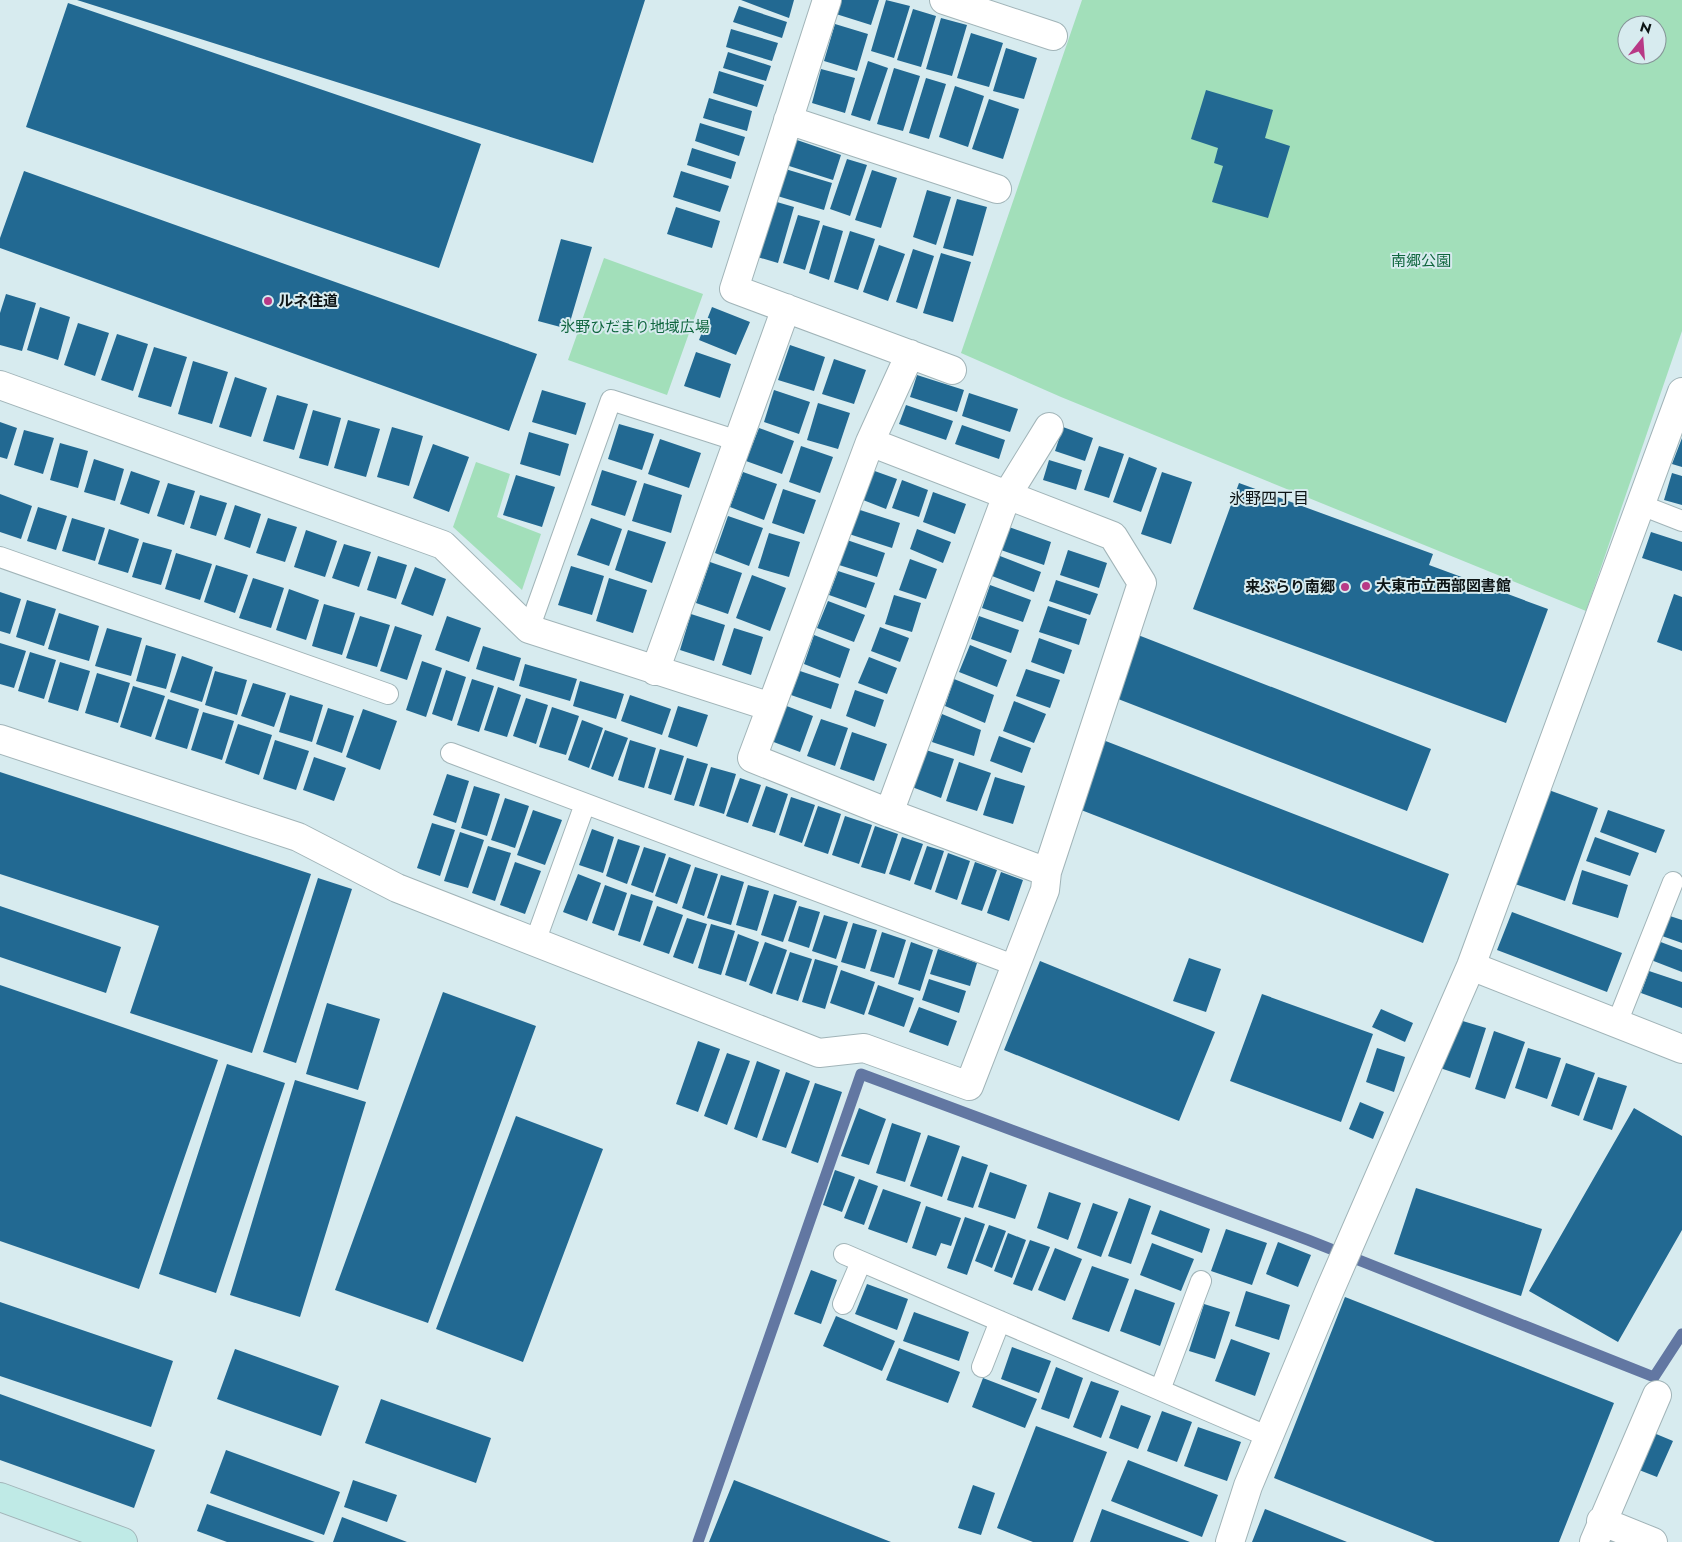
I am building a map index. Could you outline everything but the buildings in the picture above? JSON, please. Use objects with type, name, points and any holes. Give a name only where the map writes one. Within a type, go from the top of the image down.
[{"type":"street","points":[[827,0],[734,289],[952,370]]},
{"type":"street","points":[[944,0],[1053,36]]},
{"type":"street","points":[[788,120],[997,190]]},
{"type":"street","points":[[654,670],[786,308]]},
{"type":"street","points":[[910,354],[870,442],[752,758],[889,813],[1047,872]]},
{"type":"street","points":[[0,386],[443,544],[529,629],[771,707]]},
{"type":"street","points":[[1230,1542],[1248,1486],[1329,1292],[1471,966],[1682,392]]},
{"type":"street","points":[[889,813],[1007,495],[1049,427]]},
{"type":"street","points":[[0,739],[298,837],[397,888],[819,1053],[864,1048],[969,1086],[1045,890],[1047,872],[1142,583],[1113,536],[870,442]]},
{"type":"street","points":[[1471,966],[1682,1049]]},
{"type":"street","points":[[1653,1542],[1598,1531],[1657,1395]]},
{"type":"street","points":[[0,1497],[123,1542]]},
{"type":"lane","points":[[529,629],[611,400],[738,441]]},
{"type":"lane","points":[[1641,506],[1682,521]]},
{"type":"lane","points":[[0,557],[388,694]]},
{"type":"lane","points":[[451,753],[1016,966]]},
{"type":"lane","points":[[535,942],[585,804]]},
{"type":"lane","points":[[1617,1023],[1673,882]]},
{"type":"lane","points":[[843,1304],[852,1258],[1269,1437]]},
{"type":"lane","points":[[1160,1390],[1201,1281]]},
{"type":"lane","points":[[982,1367],[1000,1322]]},
{"type":"green space","name":"南郷公園","points":[[1082,0],[1682,0],[1682,331],[1586,611],[1061,397],[961,353]]},
{"type":"green space","name":"氷野ひだまり地域広場","points":[[604,258],[703,294],[667,395],[568,360]]},
{"type":"green space","points":[[476,462],[510,474],[497,517],[541,534],[522,590],[453,527]]},
{"type":"waterway","points":[[698,1542],[861,1074],[1308,1240],[1654,1377],[1682,1334]]},
{"type":"place","name":"ルネ住道","points":[[268,301]]},
{"type":"place","name":"大東市立西部図書館","points":[[1366,586]]},
{"type":"place","name":"来ぶらり南郷","points":[[1345,587]]},
{"type":"district","name":"氷野四丁目","points":[[1269,498]]}]
